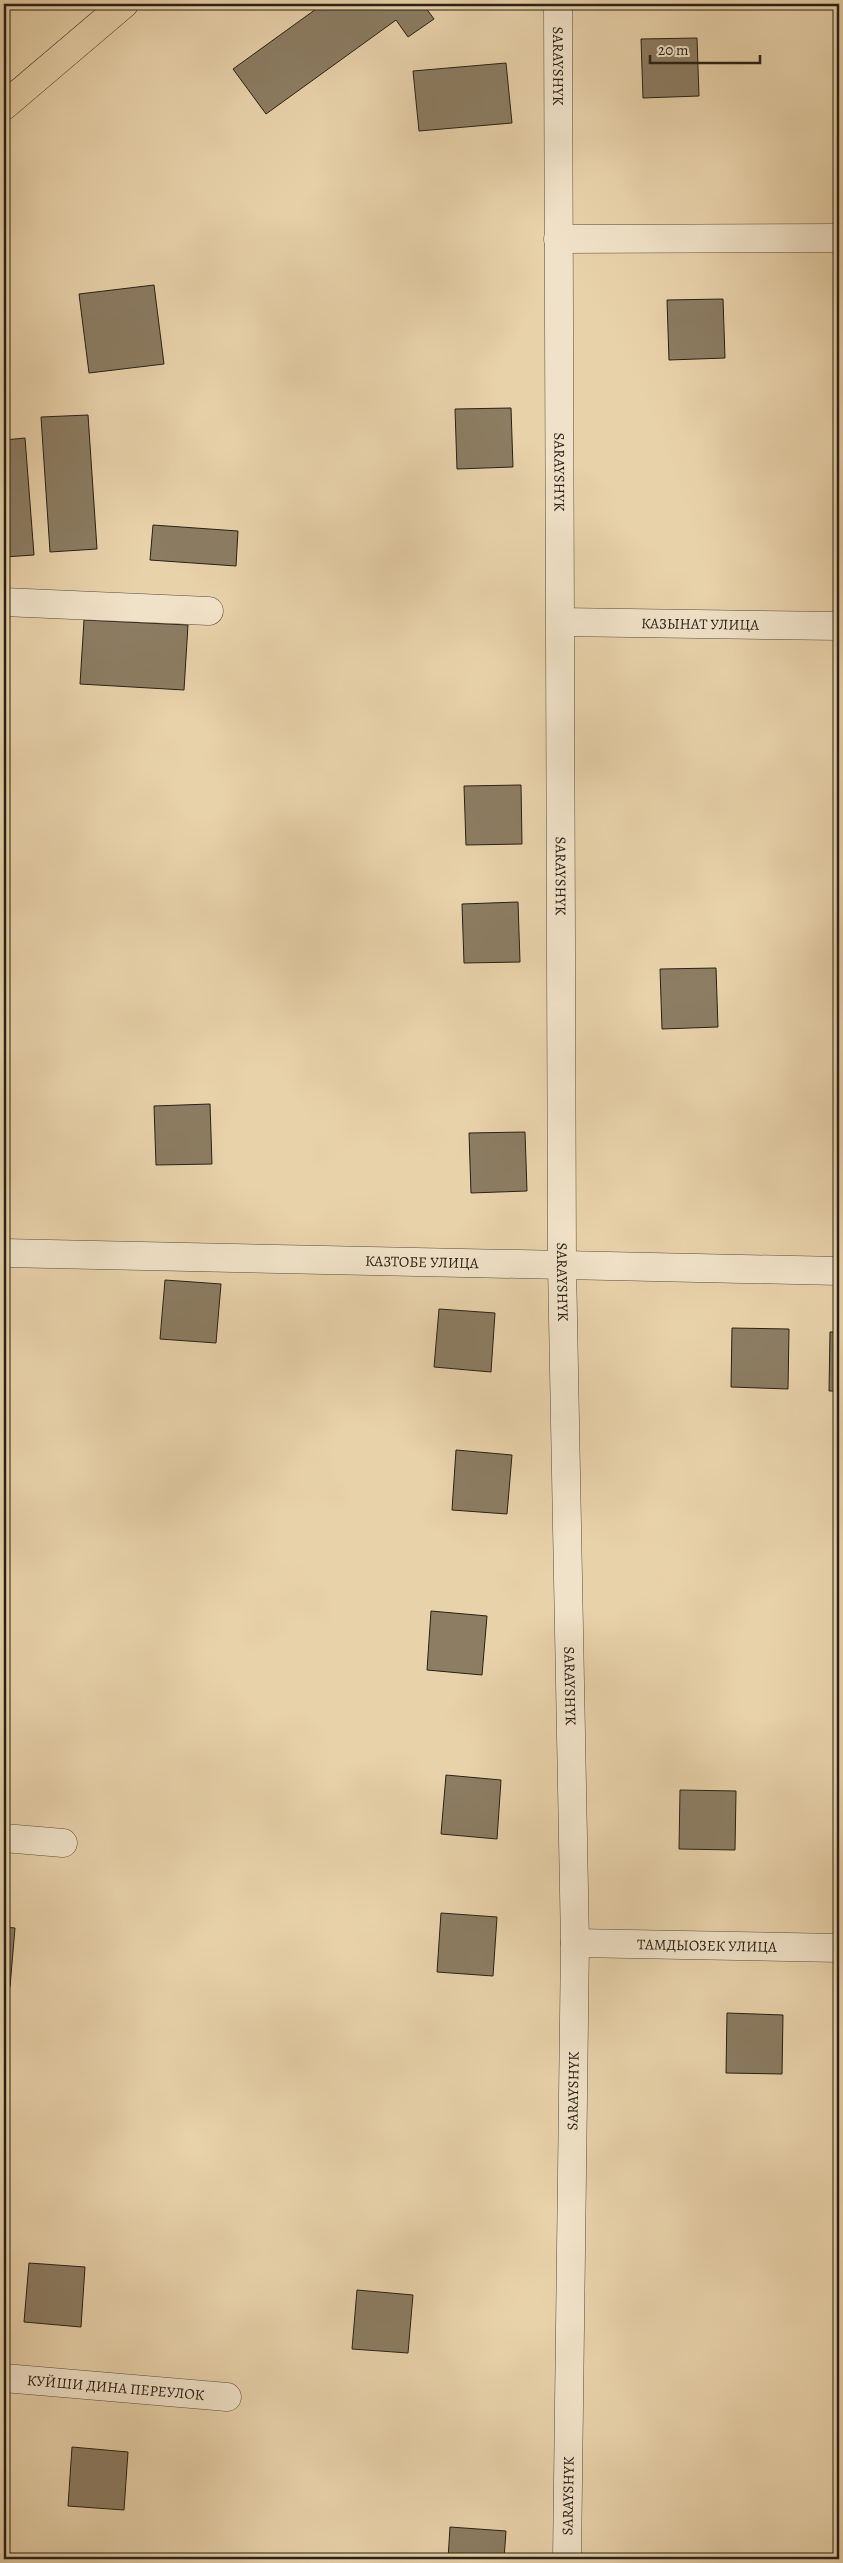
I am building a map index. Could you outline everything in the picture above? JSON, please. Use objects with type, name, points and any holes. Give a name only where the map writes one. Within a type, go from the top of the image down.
[{"type":"main road","points":[[4,106],[124,4]]},
{"type":"street","name":"SARAYSHYK","points":[[558,4],[562,1264],[575,1943],[567,2559]]},
{"type":"street","points":[[558,239],[839,238]]},
{"type":"street","points":[[4,602],[209,611]]},
{"type":"street","name":"КАЗЫНАТ УЛИЦА","points":[[561,622],[839,626]]},
{"type":"street","name":"КАЗТОБЕ УЛИЦА","points":[[4,1253],[839,1270]]},
{"type":"street","points":[[4,1838],[63,1843]]},
{"type":"street","name":"ТАМДЫОЗЕК УЛИЦА","points":[[575,1943],[839,1948]]},
{"type":"street","name":"КУЙШИ ДИНА ПЕРЕУЛОК","points":[[4,2378],[227,2397]]},
{"type":"building","points":[[323,4],[423,4],[434,19],[408,37],[396,20],[266,114],[233,69]]},
{"type":"building","points":[[697,38],[699,96],[643,98],[641,39]]},
{"type":"building","points":[[506,63],[512,123],[419,131],[413,71]]},
{"type":"building","points":[[154,285],[164,364],[89,373],[79,294]]},
{"type":"building","points":[[723,299],[725,358],[669,360],[667,300]]},
{"type":"building","points":[[511,408],[513,467],[457,469],[455,409]]},
{"type":"building","points":[[88,415],[97,549],[50,552],[41,417]]},
{"type":"building","points":[[25,438],[34,555],[4,557],[4,440]]},
{"type":"building","points":[[153,525],[238,531],[236,566],[150,560]]},
{"type":"building","points":[[84,620],[188,625],[184,690],[80,684]]},
{"type":"building","points":[[521,785],[522,844],[466,845],[464,786]]},
{"type":"building","points":[[518,902],[520,962],[464,963],[462,904]]},
{"type":"building","points":[[716,968],[718,1027],[662,1029],[660,969]]},
{"type":"building","points":[[210,1104],[212,1164],[156,1165],[154,1106]]},
{"type":"building","points":[[525,1132],[527,1191],[471,1193],[469,1133]]},
{"type":"building","points":[[165,1280],[221,1284],[216,1343],[160,1339]]},
{"type":"building","points":[[439,1309],[495,1313],[491,1372],[434,1367]]},
{"type":"building","points":[[732,1328],[789,1329],[788,1389],[731,1387]]},
{"type":"building","points":[[830,1332],[839,1332],[839,1391],[829,1391]]},
{"type":"building","points":[[456,1450],[512,1455],[507,1514],[452,1510]]},
{"type":"building","points":[[431,1611],[487,1616],[482,1675],[427,1670]]},
{"type":"building","points":[[446,1775],[501,1780],[497,1839],[441,1834]]},
{"type":"building","points":[[680,1790],[736,1791],[735,1850],[679,1849]]},
{"type":"building","points":[[441,1913],[497,1917],[493,1976],[437,1972]]},
{"type":"building","points":[[4,1927],[15,1928],[10,1987],[4,1986]]},
{"type":"building","points":[[727,2013],[783,2015],[782,2074],[726,2073]]},
{"type":"building","points":[[29,2263],[85,2267],[81,2327],[24,2322]]},
{"type":"building","points":[[357,2290],[413,2295],[408,2353],[352,2349]]},
{"type":"building","points":[[72,2447],[128,2452],[124,2510],[68,2506]]},
{"type":"building","points":[[450,2527],[506,2531],[504,2559],[448,2559]]}]
